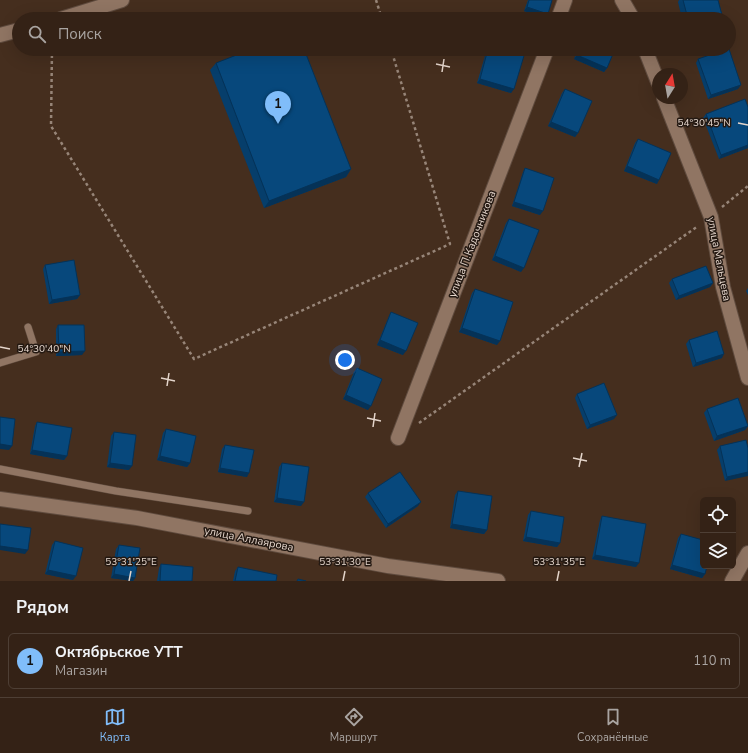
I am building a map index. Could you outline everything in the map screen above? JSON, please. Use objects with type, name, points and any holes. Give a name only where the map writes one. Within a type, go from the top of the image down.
[{"type":"street","points":[[83,12],[122,0]]},
{"type":"street","points":[[561,12],[565,0]]},
{"type":"street","points":[[622,0],[629,12]]},
{"type":"street","points":[[0,35],[12,32]]},
{"type":"street","name":"улица П.Кадочникова","points":[[398,438],[543,56]]},
{"type":"street","points":[[648,56],[652,68]]},
{"type":"street","name":"улица Мальцева","points":[[666,104],[711,217],[723,287],[748,378]]},
{"type":"street","name":"улица Аллаярова","points":[[0,499],[137,518],[388,566],[498,581]]},
{"type":"street","points":[[732,581],[748,553]]},
{"type":"lane","points":[[0,363],[36,352],[28,327]]},
{"type":"lane","points":[[0,469],[116,491],[248,511]]},
{"type":"path","points":[[376,0],[380,12]]},
{"type":"path","points":[[52,56],[51,126],[194,359],[450,244],[393,56]]},
{"type":"path","points":[[417,424],[711,217],[748,186]]},
{"type":"building","points":[[529,0],[552,0],[549,12],[542,12],[527,7]]},
{"type":"building","points":[[683,0],[718,0],[721,12],[686,12]]},
{"type":"building","points":[[234,56],[307,56],[351,169],[269,201],[216,63]]},
{"type":"building","points":[[486,56],[524,56],[514,89],[480,79]]},
{"type":"building","points":[[579,56],[612,56],[607,68]]},
{"type":"building","points":[[707,56],[731,56],[741,85],[711,95],[698,59]]},
{"type":"building","points":[[565,89],[592,101],[578,133],[551,122]]},
{"type":"building","points":[[745,99],[748,107],[748,145],[721,155],[706,114]]},
{"type":"building","points":[[638,139],[671,153],[659,180],[627,166]]},
{"type":"building","points":[[525,168],[554,178],[543,211],[514,202]]},
{"type":"building","points":[[509,219],[539,230],[524,268],[495,256]]},
{"type":"building","points":[[74,260],[80,295],[52,300],[45,265]]},
{"type":"building","points":[[706,266],[713,283],[679,296],[672,279]]},
{"type":"building","points":[[475,289],[513,302],[500,341],[462,328]]},
{"type":"building","points":[[391,312],[418,323],[406,351],[380,340]]},
{"type":"building","points":[[58,325],[84,325],[85,351],[59,352]]},
{"type":"building","points":[[717,331],[724,354],[696,363],[689,340]]},
{"type":"building","points":[[357,368],[382,379],[371,406],[346,395]]},
{"type":"building","points":[[604,383],[617,415],[590,425],[577,394]]},
{"type":"building","points":[[738,398],[748,426],[717,436],[707,409]]},
{"type":"building","points":[[0,417],[15,419],[12,446],[0,444]]},
{"type":"building","points":[[37,422],[72,428],[67,456],[32,450]]},
{"type":"building","points":[[166,429],[196,436],[190,463],[160,456]]},
{"type":"building","points":[[114,432],[136,435],[132,466],[110,463]]},
{"type":"building","points":[[746,440],[748,448],[748,472],[727,477],[720,446]]},
{"type":"building","points":[[225,445],[254,450],[249,473],[220,468]]},
{"type":"building","points":[[282,463],[309,467],[304,502],[277,498]]},
{"type":"building","points":[[400,472],[421,502],[388,524],[368,493]]},
{"type":"building","points":[[458,491],[492,496],[487,530],[452,524]]},
{"type":"building","points":[[531,511],[564,517],[560,543],[526,537]]},
{"type":"building","points":[[602,516],[646,524],[639,563],[595,555]]},
{"type":"building","points":[[0,524],[31,528],[28,550],[0,546]]},
{"type":"building","points":[[681,534],[700,539],[700,569],[706,569],[705,574],[672,565]]},
{"type":"building","points":[[55,541],[83,548],[76,576],[48,570]]},
{"type":"building","points":[[119,545],[140,548],[135,578],[114,574]]},
{"type":"building","points":[[161,564],[193,567],[192,581],[160,581]]},
{"type":"building","points":[[238,567],[277,575],[276,581],[235,581]]},
{"type":"place","name":"Октябрьское УТТ","points":[[278,124]]}]
